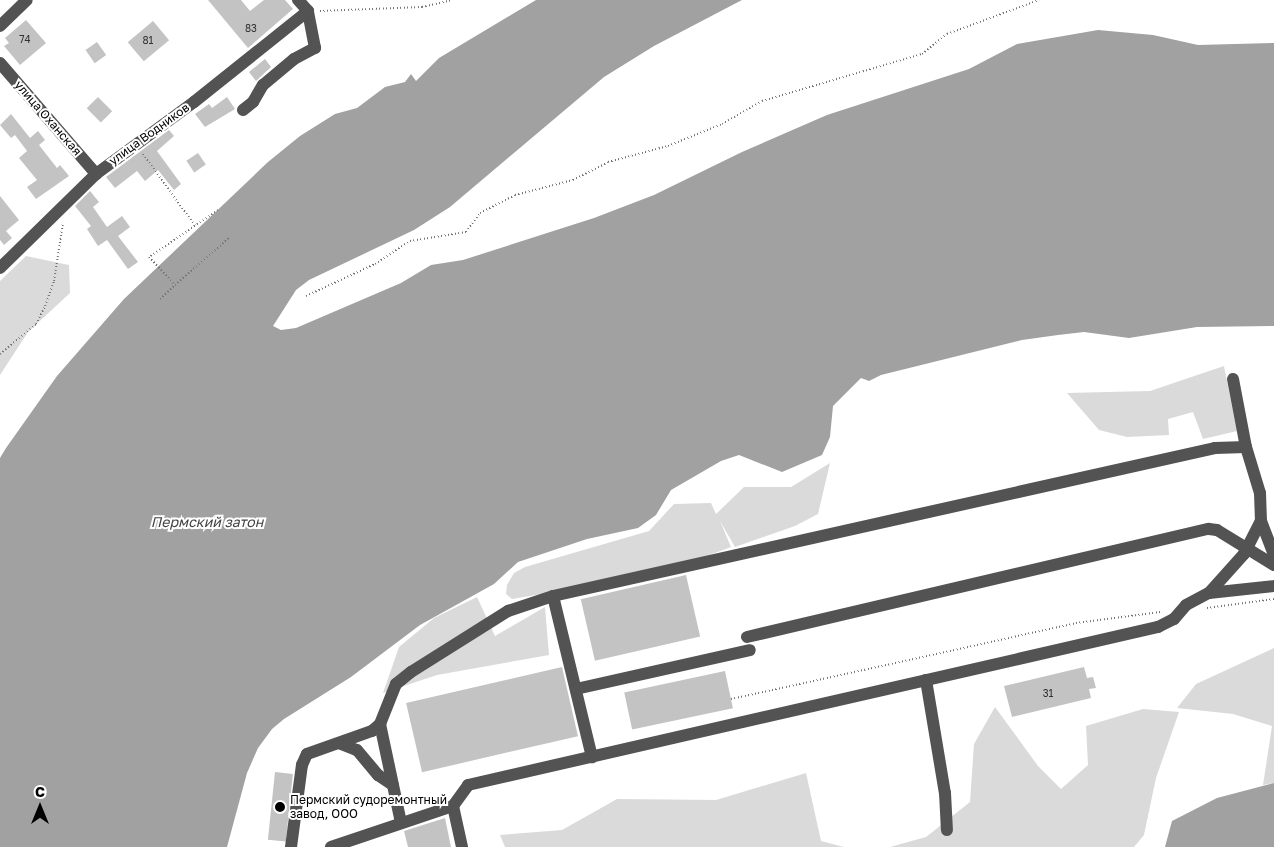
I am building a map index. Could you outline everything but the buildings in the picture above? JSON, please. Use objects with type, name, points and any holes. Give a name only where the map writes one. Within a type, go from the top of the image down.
[{"type":"street","points":[[0,26],[27,0]]},
{"type":"street","points":[[243,110],[253,102],[263,85],[294,59],[316,48],[308,11],[298,0]]},
{"type":"street","name":"улица Водников","points":[[0,268],[96,174],[308,11]]},
{"type":"street","name":"улица Оханская","points":[[0,63],[96,174]]},
{"type":"street","points":[[1233,378],[1246,447],[1260,493],[1261,521],[1274,555]]},
{"type":"street","points":[[401,823],[380,724],[396,684],[411,672],[508,611],[553,596],[1215,448],[1246,447]]},
{"type":"street","points":[[331,847],[453,806],[468,785],[1158,627],[1174,619],[1181,610],[1209,593],[1246,550],[1261,521]]},
{"type":"street","points":[[748,637],[1209,529],[1217,530],[1246,550],[1274,565]]},
{"type":"street","points":[[1209,593],[1274,586]]},
{"type":"street","points":[[553,596],[592,757]]},
{"type":"street","points":[[576,689],[750,650]]},
{"type":"street","points":[[926,680],[946,793],[947,830]]},
{"type":"street","points":[[291,847],[304,760],[308,754],[341,744],[380,724]]},
{"type":"street","points":[[341,744],[357,750],[378,775],[393,785]]},
{"type":"street","points":[[453,806],[462,847]]},
{"type":"path","points":[[308,11],[422,7],[452,0]]},
{"type":"path","points":[[306,296],[375,264],[410,241],[466,232],[480,212],[515,195],[573,180],[608,162],[668,146],[722,124],[762,101],[922,54],[947,34],[1039,0]]},
{"type":"path","points":[[136,144],[196,227]]},
{"type":"path","points":[[175,285],[149,257],[196,227],[218,210]]},
{"type":"path","points":[[0,354],[36,324],[42,312],[54,281],[64,221]]},
{"type":"path","points":[[160,299],[230,236]]},
{"type":"path","points":[[731,699],[1076,622],[1274,599]]},
{"type":"shaded area","points":[[26,256],[69,265],[70,293],[28,332],[0,375],[0,281]]},
{"type":"shaded area","points":[[1224,366],[1237,431],[1203,439],[1193,412],[1168,419],[1169,435],[1127,437],[1099,430],[1067,393],[1150,391]]},
{"type":"shaded area","points":[[830,463],[818,514],[795,526],[735,547],[720,521],[731,547],[655,575],[512,599],[506,594],[507,585],[514,573],[525,567],[649,531],[674,504],[711,503],[716,514],[744,487],[791,487]]},
{"type":"shaded area","points":[[477,597],[495,636],[545,607],[549,655],[437,675],[383,693],[399,647],[434,618]]},
{"type":"shaded area","points":[[1274,648],[1274,783],[1263,785],[1272,726],[1233,714],[1177,708],[1196,684]]},
{"type":"shaded area","points":[[995,707],[1038,766],[1061,789],[1088,765],[1086,726],[1143,709],[1179,712],[1156,778],[1144,835],[1134,847],[890,847],[926,837],[970,802],[974,744]]},
{"type":"shaded area","points":[[806,773],[821,841],[844,847],[505,847],[500,835],[562,830],[617,799],[716,800]]},
{"type":"water","name":"Пермский затон","points":[[536,0],[742,0],[654,46],[604,77],[450,207],[414,230],[309,280],[296,290],[273,326],[281,330],[296,328],[401,283],[431,265],[463,260],[594,218],[654,195],[742,152],[827,115],[969,69],[1017,44],[1098,30],[1153,35],[1198,45],[1274,43],[1274,326],[1197,327],[1129,338],[1084,332],[1058,335],[1022,340],[881,375],[869,381],[861,378],[833,406],[830,437],[822,455],[782,472],[739,455],[721,461],[671,490],[656,515],[638,528],[587,539],[518,562],[494,584],[420,625],[351,677],[284,719],[272,729],[258,748],[247,773],[227,847],[0,847],[0,458],[6,448],[57,376],[124,299],[268,162],[300,136],[335,114],[357,108],[385,87],[405,82],[411,74],[416,81],[439,58]]},
{"type":"water","points":[[1274,783],[1274,847],[1165,847],[1172,821],[1217,798]]},
{"type":"place","name":"Пермский судоремонтный завод, ООО","points":[[280,807]]}]
